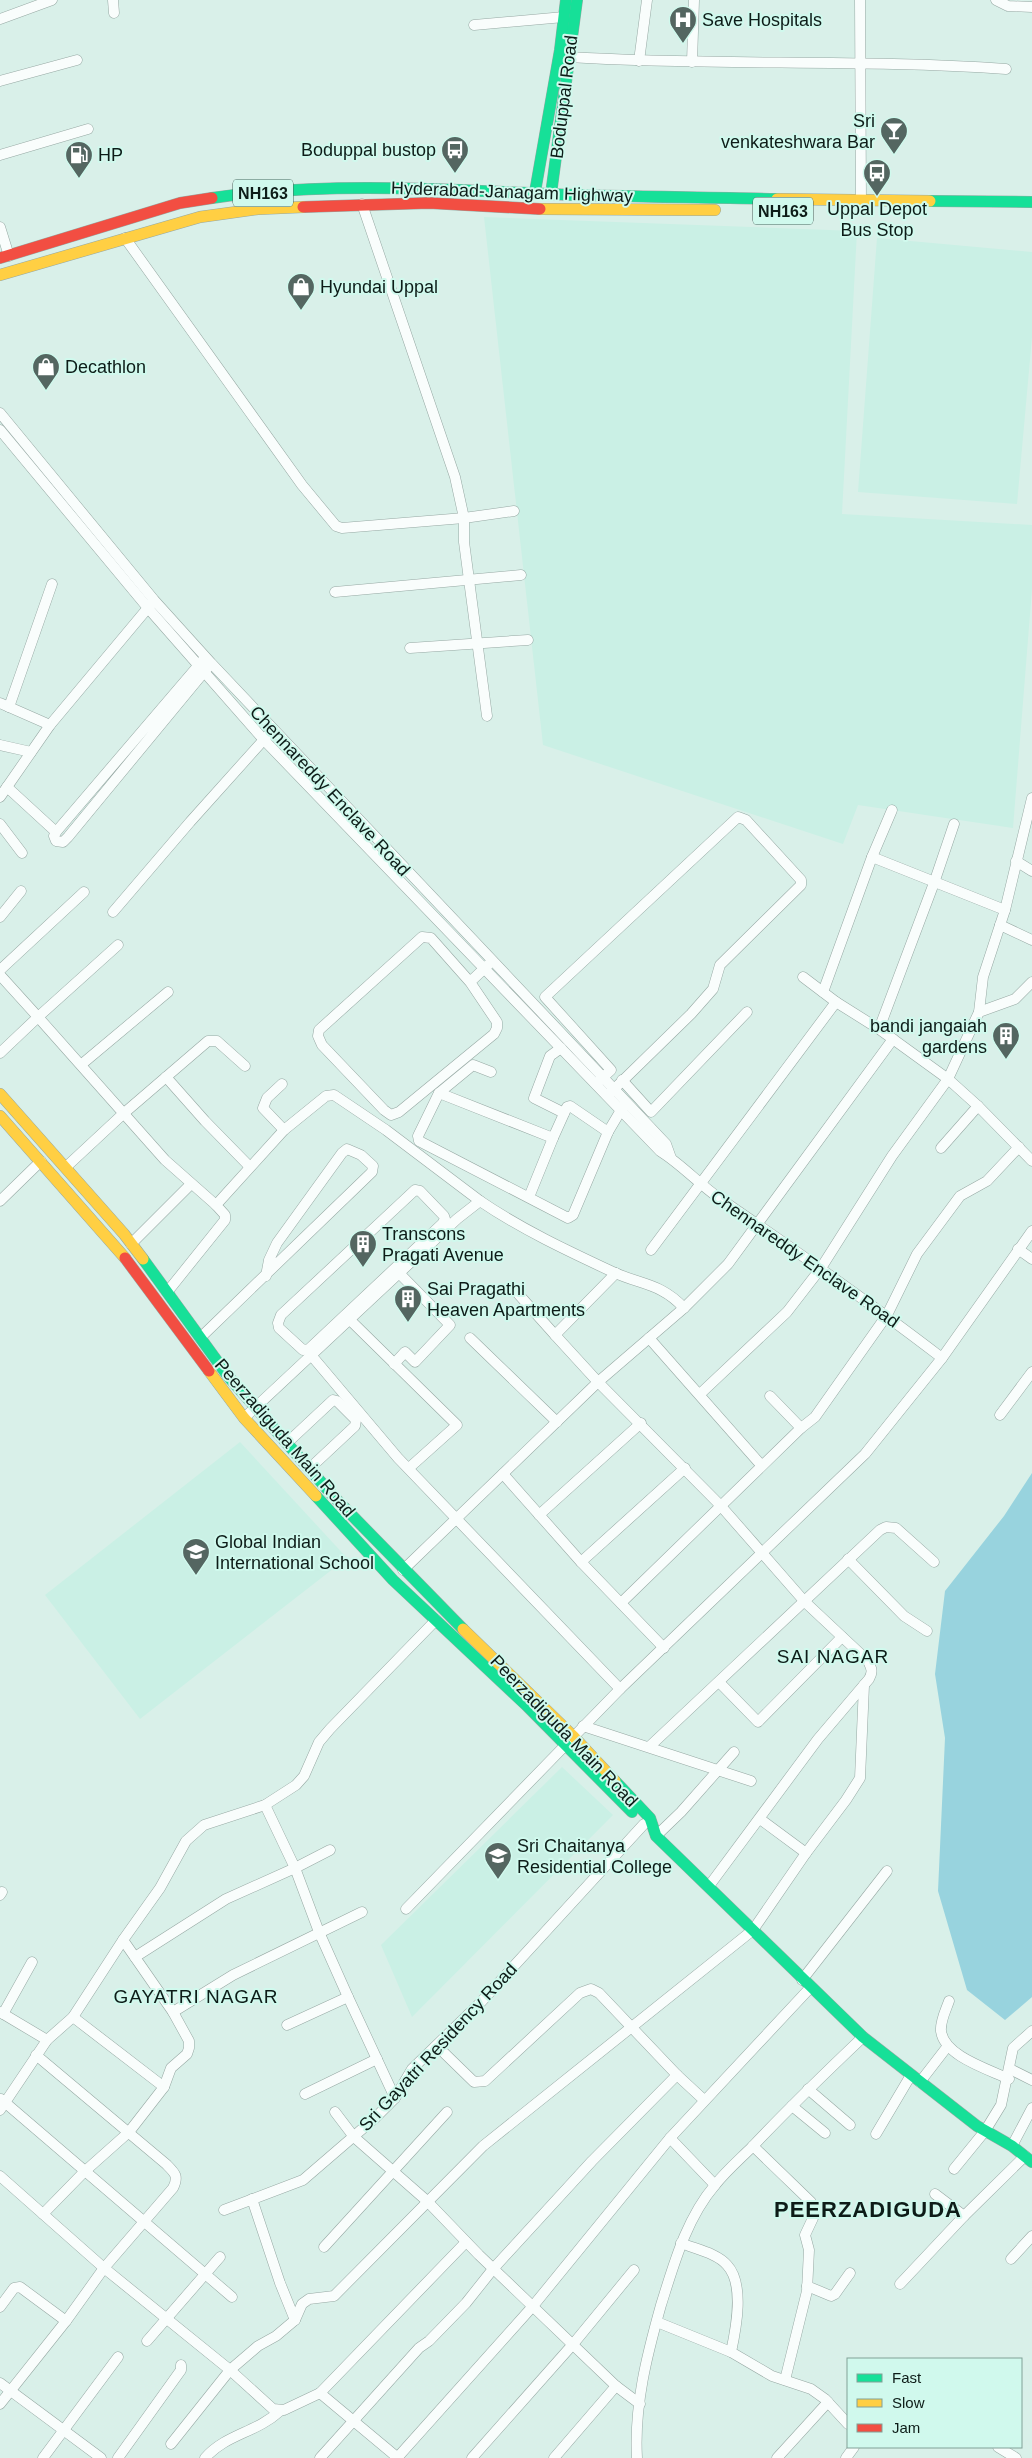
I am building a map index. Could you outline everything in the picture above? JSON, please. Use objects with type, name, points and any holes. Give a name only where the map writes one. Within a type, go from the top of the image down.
[{"type":"main road","name":"Boduppal Road","points":[[535,192],[566,0]]},
{"type":"main road","name":"Boduppal Road","points":[[551,194],[576,0]]},
{"type":"main road","name":"Hyderabad-Janagam Highway","points":[[4,257],[180,203],[247,193],[410,187],[551,194],[861,202],[980,207],[1032,213]]},
{"type":"main road","points":[[334,190],[336,205]]},
{"type":"main road","name":"Hyderabad-Janagam Highway","points":[[762,211],[980,207],[1032,202]]},
{"type":"main road","name":"Hyderabad-Janagam Highway","points":[[0,274],[200,217],[258,209],[429,203],[558,210],[724,210]]},
{"type":"main road","name":"Peerzadiguda Main Road","points":[[0,1094],[66,1167],[131,1244],[168,1291],[200,1338],[255,1408],[309,1469],[403,1570],[574,1737],[650,1818],[651,1829]]},
{"type":"main road","name":"Peerzadiguda Main Road","points":[[0,1116],[120,1252],[244,1418],[393,1580],[651,1829],[806,1984],[863,2037],[985,2131],[1012,2146],[1029,2159]]},
{"type":"main road","points":[[460,1644],[470,1635]]},
{"type":"street","points":[[0,19],[52,0]]},
{"type":"street","points":[[113,0],[114,12]]},
{"type":"street","points":[[639,61],[647,0]]},
{"type":"street","points":[[692,62],[694,0]]},
{"type":"street","points":[[860,0],[861,202]]},
{"type":"street","points":[[996,0],[1008,6],[1032,7]]},
{"type":"street","points":[[474,25],[564,17]]},
{"type":"street","points":[[569,57],[639,61],[860,63],[1006,69]]},
{"type":"street","points":[[0,81],[77,60]]},
{"type":"street","points":[[0,155],[88,129]]},
{"type":"street","points":[[362,204],[455,477],[464,518],[464,542],[487,716]]},
{"type":"street","points":[[0,227],[4,257]]},
{"type":"street","points":[[125,238],[302,485],[336,526],[342,528],[464,518],[514,511]]},
{"type":"street","name":"Chennareddy Enclave Road","points":[[0,413],[151,604]]},
{"type":"street","name":"Chennareddy Enclave Road","points":[[0,430],[205,664],[272,731],[526,1006],[623,1107],[666,1144],[671,1158],[700,1184],[821,1268],[942,1358]]},
{"type":"street","points":[[335,592],[521,575]]},
{"type":"street","points":[[50,725],[5,705],[52,584]]},
{"type":"street","points":[[0,797],[50,725],[151,604]]},
{"type":"street","points":[[410,648],[528,640]]},
{"type":"street","points":[[128,756],[105,793],[63,842],[54,839],[56,832],[80,803],[128,756],[205,664]]},
{"type":"street","name":"Chennareddy Enclave Road","points":[[205,664],[264,740],[488,965]]},
{"type":"street","points":[[113,912],[272,731]]},
{"type":"street","points":[[0,745],[31,752]]},
{"type":"street","points":[[96,786],[105,793]]},
{"type":"street","points":[[7,787],[56,832]]},
{"type":"street","points":[[700,1394],[787,1312],[821,1268],[892,1156],[948,1079],[979,1012],[983,977],[1005,910],[1032,798]]},
{"type":"street","points":[[80,803],[90,811]]},
{"type":"street","points":[[823,992],[872,857],[892,810]]},
{"type":"street","points":[[71,814],[80,822]]},
{"type":"street","points":[[599,1082],[611,1070],[545,997],[738,818],[746,820],[801,880],[801,885],[720,965],[713,989],[696,1008],[610,1093]]},
{"type":"street","points":[[0,824],[22,853]]},
{"type":"street","points":[[878,1029],[934,883],[954,824]]},
{"type":"street","points":[[872,857],[1005,910]]},
{"type":"street","points":[[1016,861],[1032,871]]},
{"type":"street","points":[[0,917],[21,891]]},
{"type":"street","points":[[0,970],[84,892]]},
{"type":"street","points":[[1000,925],[1032,940]]},
{"type":"street","points":[[422,936],[432,938],[470,982],[497,1022],[498,1028],[494,1034],[400,1112],[391,1115],[384,1110],[322,1045],[318,1036],[319,1030],[422,936]]},
{"type":"street","points":[[0,1053],[118,945]]},
{"type":"street","points":[[470,982],[488,965]]},
{"type":"street","points":[[0,975],[82,1064],[123,1114],[191,1184],[225,1215],[224,1220],[168,1291]]},
{"type":"street","points":[[803,977],[948,1079],[978,1106],[1032,1161]]},
{"type":"street","points":[[979,1012],[1015,999],[1032,982]]},
{"type":"street","points":[[82,1064],[168,992]]},
{"type":"street","points":[[651,1250],[836,1002]]},
{"type":"street","name":"Chennareddy Enclave Road","points":[[526,1006],[561,1048],[599,1082]]},
{"type":"street","points":[[622,1080],[651,1112],[747,1012]]},
{"type":"street","points":[[403,1570],[598,1382],[684,1308],[728,1264],[892,1039]]},
{"type":"street","points":[[66,1167],[123,1114],[208,1041],[213,1040],[245,1066]]},
{"type":"street","points":[[561,1048],[550,1056],[534,1098],[564,1113]]},
{"type":"street","points":[[491,1072],[473,1065],[439,1093],[418,1136],[420,1141],[571,1218],[608,1132],[623,1107]]},
{"type":"street","points":[[166,1077],[249,1166]]},
{"type":"street","points":[[282,1084],[267,1098],[263,1108],[284,1130]]},
{"type":"street","points":[[439,1093],[554,1138]]},
{"type":"street","points":[[216,1205],[249,1166],[284,1130],[326,1096],[334,1095],[386,1130],[480,1201],[572,1252],[616,1273],[672,1294],[684,1308]]},
{"type":"street","points":[[529,1197],[564,1113],[570,1106],[608,1132]]},
{"type":"street","points":[[941,1148],[978,1106]]},
{"type":"street","points":[[622,1603],[720,1505],[815,1417],[886,1315],[917,1254],[960,1196],[987,1181],[1019,1147]]},
{"type":"street","points":[[200,1338],[266,1276],[372,1172],[373,1166],[361,1155],[347,1149],[342,1153],[277,1243],[269,1260],[266,1276]]},
{"type":"street","points":[[0,1201],[41,1161]]},
{"type":"street","points":[[131,1244],[191,1184]]},
{"type":"street","points":[[307,1352],[442,1224],[445,1219],[444,1216],[420,1191],[415,1190],[281,1316],[278,1323],[279,1328],[307,1352],[409,1468],[620,1689]]},
{"type":"street","points":[[244,1418],[307,1352],[349,1320],[457,1219],[480,1201]]},
{"type":"street","points":[[406,1909],[620,1689],[865,1454],[942,1358],[1032,1231]]},
{"type":"street","points":[[1018,1249],[1032,1260]]},
{"type":"street","points":[[394,1364],[405,1352],[415,1362],[450,1325],[399,1273]]},
{"type":"street","points":[[555,1334],[616,1273]]},
{"type":"street","points":[[512,1287],[598,1382],[641,1423],[720,1505],[805,1602],[842,1636],[872,1668],[872,1673],[864,1685],[818,1739],[709,1886]]},
{"type":"street","points":[[349,1320],[457,1425],[409,1468]]},
{"type":"street","points":[[470,1338],[557,1422]]},
{"type":"street","points":[[649,1338],[700,1394],[761,1466]]},
{"type":"street","points":[[1000,1415],[1032,1372]]},
{"type":"street","points":[[770,1396],[801,1428]]},
{"type":"street","points":[[286,1443],[333,1400],[338,1401],[356,1420],[355,1426],[309,1469]]},
{"type":"street","points":[[539,1515],[641,1423]]},
{"type":"street","points":[[581,1562],[685,1468]]},
{"type":"street","points":[[503,1474],[581,1562],[664,1648]]},
{"type":"street","points":[[649,1747],[880,1530],[892,1526],[934,1562]]},
{"type":"street","points":[[848,1559],[904,1616],[927,1631]]},
{"type":"street","points":[[232,2297],[145,2222],[2,2104],[48,2040],[73,2017],[123,1940],[160,1888],[186,1842],[193,1834],[204,1825],[221,1818],[264,1805],[296,1785],[304,1776],[319,1742],[330,1729],[436,1620]]},
{"type":"street","points":[[719,1682],[758,1722],[842,1636]]},
{"type":"street","points":[[171,2444],[230,2370],[258,2346],[276,2336],[295,2320],[302,2304],[310,2299],[334,2296],[483,2146],[632,2029],[753,1930],[860,1778],[864,1685]]},
{"type":"street","points":[[583,1726],[751,1781]]},
{"type":"street","name":"Sri Gayatri Residency Road","points":[[224,2210],[303,2180],[354,2137],[394,2098],[412,2069],[481,2002],[651,1829],[718,1770],[734,1752]]},
{"type":"street","points":[[264,1805],[295,1868],[319,1932],[394,2098]]},
{"type":"street","points":[[760,1819],[806,1853]]},
{"type":"street","points":[[136,1958],[226,1899],[330,1850]]},
{"type":"street","points":[[320,2393],[355,2420],[397,2458],[533,2306],[670,2138],[806,1984],[887,1871]]},
{"type":"street","points":[[173,2012],[233,1975],[362,1912]]},
{"type":"street","points":[[43,2214],[84,2172],[129,2132],[164,2087],[171,2068],[187,2054],[189,2048],[190,2041],[173,2012],[123,1940]]},
{"type":"street","points":[[32,1962],[2,2013],[48,2040]]},
{"type":"street","points":[[437,2046],[474,2082],[486,2081],[585,1989],[591,1989],[599,1993],[677,2075],[704,2100]]},
{"type":"street","points":[[287,2025],[348,1997]]},
{"type":"street","points":[[949,2001],[940,2030],[947,2046],[952,2052],[1009,2074],[1032,2080]]},
{"type":"street","points":[[73,2017],[164,2087]]},
{"type":"street","points":[[954,2169],[985,2131],[1001,2105],[1013,2048],[1032,2032]]},
{"type":"street","points":[[637,2458],[643,2369],[681,2243],[695,2215],[714,2185],[808,2089],[863,2037]]},
{"type":"street","points":[[876,2134],[916,2078],[947,2046]]},
{"type":"street","points":[[0,2404],[9,2390],[66,2321],[104,2268],[173,2188],[177,2178],[176,2174],[129,2132],[36,2056]]},
{"type":"street","points":[[305,2094],[377,2059]]},
{"type":"street","points":[[320,2458],[419,2348],[429,2342],[466,2303],[493,2269],[592,2160],[677,2075]]},
{"type":"street","points":[[808,2089],[850,2125]]},
{"type":"street","points":[[792,2106],[825,2133]]},
{"type":"street","points":[[1012,2146],[1032,2108]]},
{"type":"street","points":[[335,2112],[354,2137],[427,2201],[493,2269],[616,2386],[640,2404]]},
{"type":"street","points":[[324,2247],[394,2173],[447,2112]]},
{"type":"street","points":[[670,2138],[714,2185]]},
{"type":"street","points":[[753,2146],[811,2202],[813,2218],[805,2236],[809,2250],[807,2286],[785,2380]]},
{"type":"street","points":[[900,2284],[964,2216],[1029,2159]]},
{"type":"street","points":[[0,2176],[104,2268],[168,2318],[230,2370],[269,2406],[280,2411]]},
{"type":"street","points":[[935,2194],[964,2216]]},
{"type":"street","points":[[252,2199],[280,2283],[295,2320]]},
{"type":"street","points":[[1011,2259],[1032,2236]]},
{"type":"street","points":[[205,2458],[212,2449],[229,2438],[260,2427],[280,2411],[320,2393],[466,2242]]},
{"type":"street","points":[[681,2243],[727,2264],[735,2277],[738,2319],[731,2352]]},
{"type":"street","points":[[147,2341],[220,2257]]},
{"type":"street","points":[[472,2458],[574,2344],[634,2270]]},
{"type":"street","points":[[807,2286],[831,2296],[835,2294],[850,2273]]},
{"type":"street","points":[[1,2303],[14,2288],[20,2287],[66,2321]]},
{"type":"street","points":[[657,2322],[731,2352],[772,2376],[811,2389],[828,2402],[847,2423]]},
{"type":"street","points":[[43,2458],[62,2430],[118,2358]]},
{"type":"street","points":[[118,2458],[181,2370],[181,2365]]},
{"type":"street","points":[[0,2383],[101,2458]]},
{"type":"street","points":[[554,2458],[616,2386]]},
{"type":"street","points":[[776,2458],[828,2402]]},
{"type":"street","points":[[1000,2448],[1016,2458]]},
{"type":"shaded area","points":[[484,217],[857,231],[842,514],[1032,525],[1032,589],[1013,828],[858,805],[843,844],[543,745]]},
{"type":"shaded area","points":[[877,238],[1032,252],[1032,337],[1017,504],[858,492]]},
{"type":"shaded area","name":"Global Indian International School","points":[[240,1442],[347,1558],[140,1719],[45,1595]]},
{"type":"shaded area","name":"Sri Chaitanya Residential College","points":[[562,1767],[613,1815],[412,2017],[381,1945]]},
{"type":"water","points":[[1032,1473],[1032,1997],[1005,2020],[967,1990],[938,1891],[945,1738],[935,1674],[945,1591],[1004,1516]]},
{"type":"traffic: fast","points":[[535,192],[560,50],[566,0]]},
{"type":"traffic: fast","points":[[551,194],[577,0]]},
{"type":"traffic: fast","points":[[212,198],[296,190],[380,188],[578,195],[777,199]]},
{"type":"traffic: fast","points":[[930,201],[1032,202]]},
{"type":"traffic: fast","points":[[143,1259],[228,1376],[335,1498],[463,1629]]},
{"type":"traffic: fast","points":[[316,1496],[393,1580],[527,1706],[632,1812]]},
{"type":"traffic: fast","points":[[615,1781],[650,1818],[656,1836],[863,2037],[977,2126],[1012,2146],[1032,2162]]},
{"type":"traffic: slow","points":[[777,199],[930,201]]},
{"type":"traffic: slow","points":[[0,275],[200,217],[258,209],[303,207]]},
{"type":"traffic: slow","points":[[540,209],[715,210]]},
{"type":"traffic: slow","points":[[0,1094],[124,1234],[143,1259]]},
{"type":"traffic: slow","points":[[0,1116],[125,1258]]},
{"type":"traffic: slow","points":[[209,1371],[244,1418],[316,1496]]},
{"type":"traffic: slow","points":[[463,1629],[574,1737],[615,1781]]},
{"type":"traffic: jam","points":[[0,258],[180,203],[212,198]]},
{"type":"traffic: jam","points":[[303,207],[429,203],[540,209]]},
{"type":"traffic: jam","points":[[125,1258],[209,1371]]},
{"type":"place","name":"Save Hospitals","points":[[683,44]]},
{"type":"place","name":"Sri venkateshwara Bar","points":[[894,155]]},
{"type":"place","name":"Boduppal bustop","points":[[455,174]]},
{"type":"place","name":"HP","points":[[79,179]]},
{"type":"place","name":"Uppal Depot Bus Stop","points":[[877,197]]},
{"type":"place","name":"Hyundai Uppal","points":[[301,311]]},
{"type":"place","name":"Decathlon","points":[[46,391]]},
{"type":"place","name":"bandi jangaiah gardens","points":[[1006,1060]]},
{"type":"place","name":"Transcons Pragati Avenue","points":[[363,1268]]},
{"type":"place","name":"Sai Pragathi Heaven Apartments","points":[[408,1323]]},
{"type":"place","name":"Global Indian International School","points":[[196,1576]]},
{"type":"place","name":"Sri Chaitanya Residential College","points":[[498,1880]]},
{"type":"district","name":"SAI NAGAR","points":[[833,1656]]},
{"type":"district","name":"GAYATRI NAGAR","points":[[196,1996]]},
{"type":"district","name":"PEERZADIGUDA","points":[[868,2209]]}]
